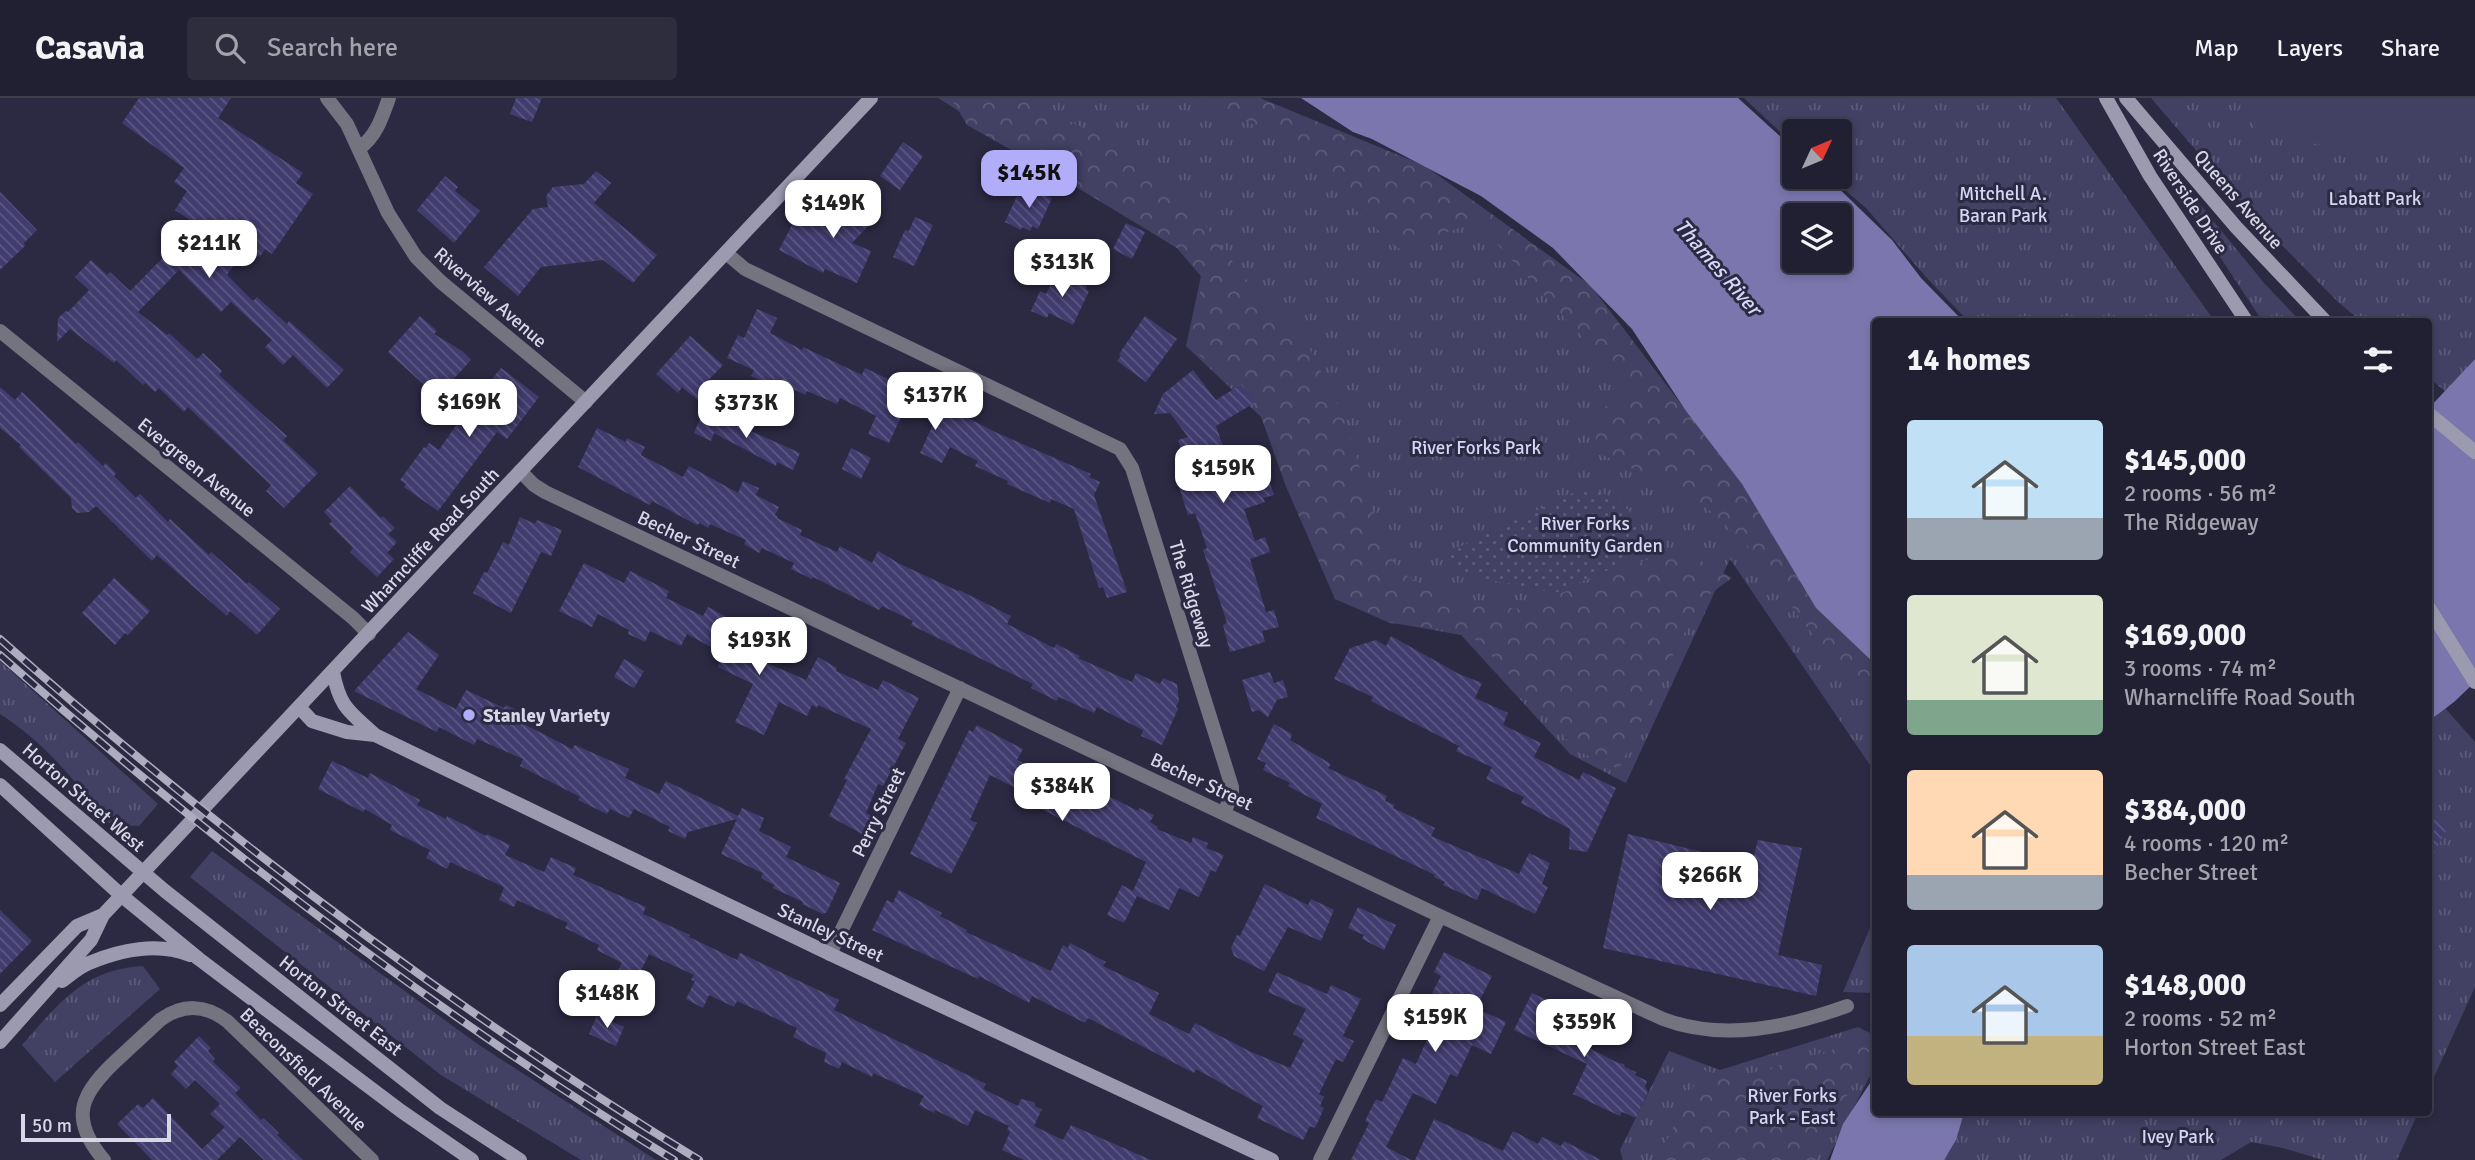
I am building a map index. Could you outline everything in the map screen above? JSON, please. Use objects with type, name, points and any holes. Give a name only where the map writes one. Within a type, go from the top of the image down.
[{"type":"main road","name":"Wharncliffe Road South","points":[[0,1042],[91,940],[103,915],[871,98]]},
{"type":"main road","name":"Riverside Drive","points":[[2106,98],[2150,176],[2244,318]]},
{"type":"main road","name":"Queens Avenue","points":[[2126,98],[2236,227],[2322,318]]},
{"type":"main road","points":[[2432,416],[2475,452]]},
{"type":"main road","points":[[2432,613],[2475,682]]},
{"type":"main road","name":"Stanley Street","points":[[333,672],[337,695],[342,703],[375,735],[830,954],[1272,1160]]},
{"type":"main road","name":"Stanley Street","points":[[300,708],[312,721],[346,732],[375,735]]},
{"type":"main road","name":"Horton Street West","points":[[0,750],[143,873]]},
{"type":"main road","points":[[0,785],[122,896],[199,959],[401,1111],[472,1160]]},
{"type":"main road","name":"Horton Street East","points":[[143,873],[440,1108],[520,1160]]},
{"type":"main road","name":"Wharncliffe Road South","points":[[0,1005],[77,926],[103,915]]},
{"type":"main road","points":[[40,996],[87,964],[139,948],[166,949],[199,959]]},
{"type":"street","name":"Riverview Avenue","points":[[327,98],[347,124],[388,213],[416,257],[441,282],[586,402]]},
{"type":"street","points":[[360,148],[376,132],[389,98]]},
{"type":"street","name":"The Ridgeway","points":[[726,253],[745,269],[1120,449],[1132,468],[1232,787],[1224,813]]},
{"type":"street","name":"Evergreen Avenue","points":[[0,331],[353,618],[369,634]]},
{"type":"street","name":"Becher Street","points":[[520,471],[545,492],[1663,1019],[1691,1028],[1745,1031],[1776,1026],[1847,1006]]},
{"type":"street","name":"Perry Street","points":[[830,954],[960,688]]},
{"type":"street","points":[[1320,1160],[1440,916]]},
{"type":"street","name":"Beaconsfield Avenue","points":[[104,1160],[85,1129],[82,1107],[90,1088],[160,1020],[180,1010],[202,1008],[227,1021],[372,1160]]},
{"type":"green space","name":"River Forks Park","points":[[938,98],[1260,98],[1590,285],[1742,484],[1816,608],[1872,661],[1872,768],[1730,559],[1626,783],[1570,754],[1461,635],[1400,624],[1335,599],[1261,417],[1186,346],[1201,276],[1177,248]]},
{"type":"green space","points":[[951,98],[1024,98],[1137,155],[1204,224],[1250,284],[1307,344],[1344,417],[1377,524],[1398,570],[1429,589],[1474,604],[1520,609],[1678,548],[1732,578],[1700,601],[1619,769],[1575,750],[1535,700],[1468,632],[1390,623],[1335,599],[1285,484],[1261,416],[1234,380],[1186,346],[1199,310],[1201,276],[1177,248],[967,125]]},
{"type":"green space","points":[[1199,98],[1260,98],[1425,166],[1590,285],[1742,484],[1816,608],[1872,661],[1872,701],[1803,623],[1761,561],[1708,509],[1670,486],[1594,451],[1600,410],[1631,390],[1477,222],[1397,249],[1274,133],[1203,104]]},
{"type":"green space","name":"Mitchell A. Baran Park","points":[[1744,98],[2056,98],[2212,318],[1965,318],[1866,208],[1844,189],[1852,189],[1852,119],[1782,119],[1782,134]]},
{"type":"green space","name":"Labatt Park","points":[[2151,98],[2475,98],[2475,359],[2446,392],[2432,380],[2432,318],[2357,318],[2251,214]]},
{"type":"green space","points":[[2256,98],[2475,98],[2475,150],[2446,153],[2352,151],[2292,139],[2263,132],[2255,127]]},
{"type":"green space","points":[[2167,164],[2264,283],[2297,318],[2260,318],[2162,169],[2162,165]]},
{"type":"green space","name":"River Forks Community Garden","points":[[1588,486],[1627,505],[1638,532],[1629,561],[1555,593],[1475,577],[1440,556]]},
{"type":"green space","points":[[0,661],[158,804],[139,826],[111,825],[46,751],[0,714]]},
{"type":"green space","points":[[2445,708],[2475,742],[2475,987],[2432,1081],[2432,719]]},
{"type":"green space","points":[[212,851],[479,1045],[656,1160],[581,1160],[441,1075],[190,877]]},
{"type":"green space","points":[[1872,923],[1872,993],[1843,992]]},
{"type":"green space","points":[[143,966],[160,989],[55,1082],[22,1045],[74,991],[104,974]]},
{"type":"green space","name":"River Forks Park - East","points":[[1858,1027],[1872,1034],[1872,1072],[1827,1160],[1623,1160],[1620,1150],[1669,1051],[1720,1070]]},
{"type":"green space","name":"River Forks Park - East","points":[[1872,1038],[1872,1045],[1815,1160],[1657,1160],[1702,1069],[1728,1080]]},
{"type":"green space","name":"Ivey Park","points":[[1960,1116],[2417,1116],[2397,1160],[2323,1160],[2251,1142],[2221,1160],[1939,1160]]},
{"type":"water","name":"Thames River","points":[[1301,98],[1738,98],[1782,138],[1782,189],[1839,189],[1892,240],[1921,278],[1960,318],[1872,318],[1872,661],[1816,608],[1742,484],[1686,411],[1632,329],[1553,248],[1481,196],[1372,139],[1353,132]]},
{"type":"water","points":[[991,168],[1006,174],[999,190],[994,193],[985,187]]},
{"type":"water","points":[[2475,359],[2475,682],[2432,719],[2432,405]]},
{"type":"water","points":[[1872,1080],[1872,1116],[1963,1116],[1956,1140],[1944,1160],[1830,1160],[1843,1124]]},
{"type":"building","points":[[139,98],[231,98],[218,118],[303,173],[296,183],[313,194],[272,254],[265,249],[260,257],[245,248],[227,275],[253,301],[257,297],[287,324],[289,321],[344,370],[327,388],[293,355],[283,365],[265,347],[272,340],[231,302],[221,312],[179,270],[138,312],[167,335],[169,333],[197,359],[203,353],[222,371],[219,375],[287,436],[283,440],[318,473],[284,508],[266,491],[271,485],[188,407],[184,412],[159,388],[155,392],[145,383],[143,385],[116,360],[114,363],[70,329],[57,342],[58,318],[68,312],[89,290],[75,277],[91,260],[107,275],[110,272],[130,291],[196,224],[175,210],[187,191],[174,182],[184,168],[122,123]]},
{"type":"building","points":[[516,98],[542,98],[532,122],[510,114]]},
{"type":"building","points":[[903,142],[923,156],[900,190],[880,176]]},
{"type":"building","points":[[596,171],[611,183],[594,203],[657,255],[633,283],[603,260],[541,267],[518,296],[484,267],[533,209],[548,207],[546,196],[553,187],[584,184]]},
{"type":"building","points":[[445,176],[458,187],[455,191],[480,211],[454,243],[417,210]]},
{"type":"building","points":[[1026,186],[1052,198],[1038,229],[1032,226],[1030,231],[1022,227],[1021,230],[1005,222],[1017,196],[1020,197]]},
{"type":"building","points":[[848,191],[876,218],[852,243],[871,251],[857,283],[825,269],[823,273],[779,250],[793,223],[799,226],[803,219],[814,225]]},
{"type":"building","points":[[0,192],[37,230],[0,270]]},
{"type":"building","points":[[915,217],[933,225],[914,266],[893,257],[905,230],[909,231]]},
{"type":"building","points":[[1126,223],[1145,232],[1132,259],[1113,249]]},
{"type":"building","points":[[1057,272],[1087,286],[1089,291],[1073,325],[1049,313],[1047,318],[1031,311],[1040,291],[1046,294]]},
{"type":"building","points":[[757,309],[777,318],[770,333],[802,350],[803,347],[862,375],[865,368],[907,388],[909,383],[967,409],[964,416],[995,432],[1091,474],[1089,477],[1100,482],[1094,495],[1127,592],[1107,598],[1103,587],[1099,588],[1074,509],[1051,499],[1050,503],[1007,484],[1008,481],[975,466],[978,461],[950,447],[942,463],[920,453],[937,416],[908,402],[889,443],[868,434],[876,416],[840,398],[837,404],[807,391],[805,395],[775,379],[772,386],[751,376],[754,370],[727,358],[738,335],[744,338]]},
{"type":"building","points":[[420,316],[437,331],[434,334],[462,351],[471,360],[448,385],[442,380],[432,392],[388,352]]},
{"type":"building","points":[[1145,316],[1177,339],[1146,382],[1117,361]]},
{"type":"building","points":[[690,336],[723,365],[704,385],[718,397],[708,409],[682,387],[678,393],[656,374]]},
{"type":"building","points":[[501,368],[539,397],[507,439],[497,432],[438,511],[404,487],[406,484],[400,480],[429,443],[439,450],[468,408]]},
{"type":"building","points":[[1193,370],[1216,400],[1242,384],[1254,403],[1216,426],[1231,470],[1251,464],[1255,476],[1266,472],[1274,495],[1263,498],[1265,502],[1244,509],[1255,541],[1265,537],[1270,552],[1250,559],[1266,612],[1274,610],[1279,627],[1262,631],[1265,642],[1230,652],[1223,625],[1227,623],[1203,550],[1207,548],[1195,513],[1188,515],[1179,487],[1193,483],[1178,440],[1188,437],[1170,413],[1154,414],[1163,394]]},
{"type":"building","points":[[0,387],[15,400],[22,392],[76,444],[78,442],[103,466],[106,463],[116,473],[114,476],[136,498],[140,494],[168,522],[170,519],[209,555],[211,552],[280,609],[257,635],[230,611],[227,616],[157,555],[152,561],[96,506],[89,512],[77,513],[72,508],[71,498],[19,447],[21,445],[0,428]]},
{"type":"building","points":[[704,410],[800,453],[793,470],[777,462],[776,466],[714,433],[711,441],[694,433]]},
{"type":"building","points":[[597,428],[626,442],[627,438],[645,447],[641,455],[683,477],[689,466],[738,493],[743,481],[759,488],[756,495],[779,507],[775,515],[777,518],[802,530],[800,535],[837,552],[840,546],[872,563],[878,551],[1011,616],[1007,624],[1054,648],[1056,644],[1080,656],[1078,658],[1132,682],[1136,673],[1160,684],[1163,678],[1177,684],[1178,709],[1162,745],[1141,736],[1143,730],[1097,707],[1094,713],[1059,697],[1057,701],[1031,688],[1033,684],[911,625],[913,621],[882,606],[879,610],[791,569],[794,563],[762,548],[759,553],[744,544],[746,540],[710,524],[708,528],[700,523],[697,525],[652,501],[650,505],[578,467]]},
{"type":"building","points":[[851,448],[871,458],[861,479],[842,469]]},
{"type":"building","points":[[350,486],[381,518],[383,516],[395,528],[388,534],[397,542],[387,553],[394,559],[377,577],[350,552],[353,548],[329,524],[332,521],[324,512]]},
{"type":"building","points":[[520,517],[535,524],[537,520],[562,530],[551,556],[541,552],[511,613],[473,593],[503,542],[509,545]]},
{"type":"building","points":[[584,563],[624,583],[630,571],[669,591],[666,598],[703,616],[708,607],[734,621],[736,617],[761,630],[749,655],[806,680],[818,657],[837,668],[836,671],[878,690],[883,680],[919,698],[898,739],[906,743],[883,786],[878,784],[866,813],[872,816],[862,834],[829,816],[847,780],[844,779],[871,729],[818,705],[817,708],[812,705],[807,716],[779,702],[764,735],[735,722],[753,684],[718,667],[722,653],[687,634],[681,646],[650,631],[645,642],[628,634],[629,630],[598,614],[592,627],[559,611]]},
{"type":"building","points":[[114,578],[150,611],[115,645],[82,613]]},
{"type":"building","points":[[408,632],[439,655],[416,689],[456,709],[466,690],[504,708],[506,705],[526,714],[522,723],[572,749],[575,745],[629,769],[625,778],[659,794],[666,781],[738,816],[742,808],[764,818],[759,831],[791,847],[786,857],[840,883],[827,912],[823,914],[802,904],[803,902],[773,888],[774,885],[761,878],[763,873],[721,854],[737,819],[688,832],[685,839],[668,831],[670,827],[634,809],[629,818],[610,809],[607,814],[520,766],[523,759],[477,739],[474,745],[439,727],[437,732],[354,691]]},
{"type":"building","points":[[1391,636],[1459,674],[1482,683],[1475,698],[1508,713],[1503,725],[1541,743],[1534,757],[1579,780],[1583,772],[1616,788],[1587,852],[1569,849],[1570,829],[1521,803],[1524,797],[1486,779],[1492,767],[1456,751],[1459,746],[1371,701],[1373,697],[1334,679],[1350,648],[1376,640],[1386,646]]},
{"type":"building","points":[[624,659],[644,671],[634,688],[614,677]]},
{"type":"building","points":[[1270,672],[1274,683],[1283,680],[1288,697],[1277,700],[1268,717],[1259,710],[1252,712],[1242,680]]},
{"type":"building","points":[[1274,724],[1292,734],[1290,740],[1331,764],[1328,768],[1387,796],[1385,801],[1395,805],[1393,808],[1435,828],[1431,836],[1519,874],[1529,853],[1550,863],[1542,884],[1548,887],[1535,914],[1482,888],[1477,900],[1443,885],[1445,882],[1434,877],[1435,875],[1316,818],[1322,804],[1288,786],[1290,783],[1263,770],[1266,763],[1257,759]]},
{"type":"building","points":[[977,725],[1023,749],[1017,760],[1075,789],[1079,781],[1138,811],[1139,808],[1154,815],[1150,822],[1158,827],[1157,829],[1191,843],[1193,837],[1208,843],[1206,848],[1224,855],[1216,872],[1211,870],[1199,897],[1179,888],[1169,910],[1137,896],[1124,923],[1107,915],[1122,885],[1133,891],[1146,862],[1023,800],[1026,793],[990,775],[970,820],[977,823],[951,874],[910,854],[969,730],[973,732]]},
{"type":"building","points":[[332,761],[368,778],[370,773],[420,800],[417,805],[510,845],[505,855],[544,872],[551,857],[576,868],[573,875],[646,907],[643,914],[690,935],[689,937],[737,960],[740,953],[839,1000],[834,1010],[986,1084],[983,1089],[1018,1106],[1021,1099],[1034,1102],[1036,1107],[1042,1109],[1034,1126],[1063,1140],[1071,1125],[1151,1160],[1024,1160],[1002,1150],[1010,1132],[1007,1130],[1009,1126],[975,1110],[968,1126],[935,1110],[934,1113],[919,1105],[924,1096],[873,1073],[872,1077],[842,1062],[839,1069],[824,1062],[826,1053],[793,1037],[797,1028],[737,1001],[734,1007],[709,995],[703,1008],[686,999],[695,981],[691,980],[694,975],[649,954],[634,985],[615,976],[622,963],[597,950],[599,945],[565,928],[568,923],[517,900],[514,907],[499,900],[504,888],[502,886],[450,862],[447,869],[426,858],[430,850],[390,830],[392,825],[365,809],[363,812],[318,789]]},
{"type":"building","points":[[2432,818],[2448,827],[2432,857]]},
{"type":"building","points":[[1628,834],[1752,864],[1758,840],[1802,848],[1778,955],[1822,965],[1816,996],[1603,948]]},
{"type":"building","points":[[1265,884],[1308,905],[1311,899],[1334,910],[1321,941],[1288,927],[1264,971],[1234,956],[1231,948],[1237,935],[1240,936]]},
{"type":"building","points":[[899,890],[942,913],[940,916],[967,930],[966,932],[1051,971],[1063,945],[1068,948],[1070,943],[1106,962],[1103,966],[1159,993],[1149,1014],[1189,1034],[1195,1023],[1251,1052],[1290,1068],[1304,1040],[1293,1034],[1306,1009],[1268,992],[1277,972],[1327,994],[1331,985],[1361,999],[1343,1036],[1354,1041],[1343,1062],[1336,1059],[1319,1094],[1324,1097],[1320,1106],[1324,1108],[1315,1128],[1310,1126],[1303,1140],[1257,1118],[1263,1106],[1196,1069],[1194,1073],[1088,1018],[1085,1023],[1032,996],[1029,1003],[979,976],[978,979],[872,930],[887,900],[893,903]]},
{"type":"building","points":[[1358,907],[1396,925],[1384,950],[1362,939],[1364,935],[1348,928]]},
{"type":"building","points":[[0,910],[32,941],[0,974]]},
{"type":"building","points":[[1444,952],[1492,976],[1476,1008],[1506,1022],[1491,1054],[1472,1045],[1457,1077],[1450,1074],[1436,1104],[1413,1093],[1386,1147],[1411,1160],[1351,1160],[1369,1123],[1365,1121],[1376,1099],[1382,1102],[1403,1058],[1416,1064],[1445,999],[1432,993],[1441,976],[1434,972]]},
{"type":"building","points":[[1532,993],[1553,1003],[1550,1008],[1587,1026],[1579,1043],[1624,1064],[1636,1072],[1635,1075],[1647,1081],[1645,1087],[1648,1092],[1636,1118],[1622,1112],[1620,1116],[1573,1094],[1587,1064],[1514,1030]]},
{"type":"building","points":[[597,1015],[624,1027],[616,1046],[589,1034]]},
{"type":"building","points":[[199,1036],[211,1048],[208,1051],[215,1059],[213,1062],[241,1088],[235,1093],[261,1120],[263,1118],[279,1133],[277,1135],[303,1160],[264,1160],[240,1137],[217,1160],[152,1160],[117,1124],[138,1104],[143,1108],[153,1098],[202,1149],[225,1127],[210,1114],[220,1104],[195,1080],[186,1089],[171,1074],[178,1066],[174,1062]]},
{"type":"building","points":[[1434,1119],[1503,1151],[1513,1131],[1538,1144],[1542,1137],[1561,1146],[1564,1141],[1601,1160],[1415,1160]]},
{"type":"railway","points":[[0,639],[166,780],[338,915],[515,1042],[699,1160]]},
{"type":"railway","points":[[0,655],[160,792],[326,922],[497,1045],[674,1160]]},
{"type":"place","name":"Stanley Variety","points":[[469,715]]}]
